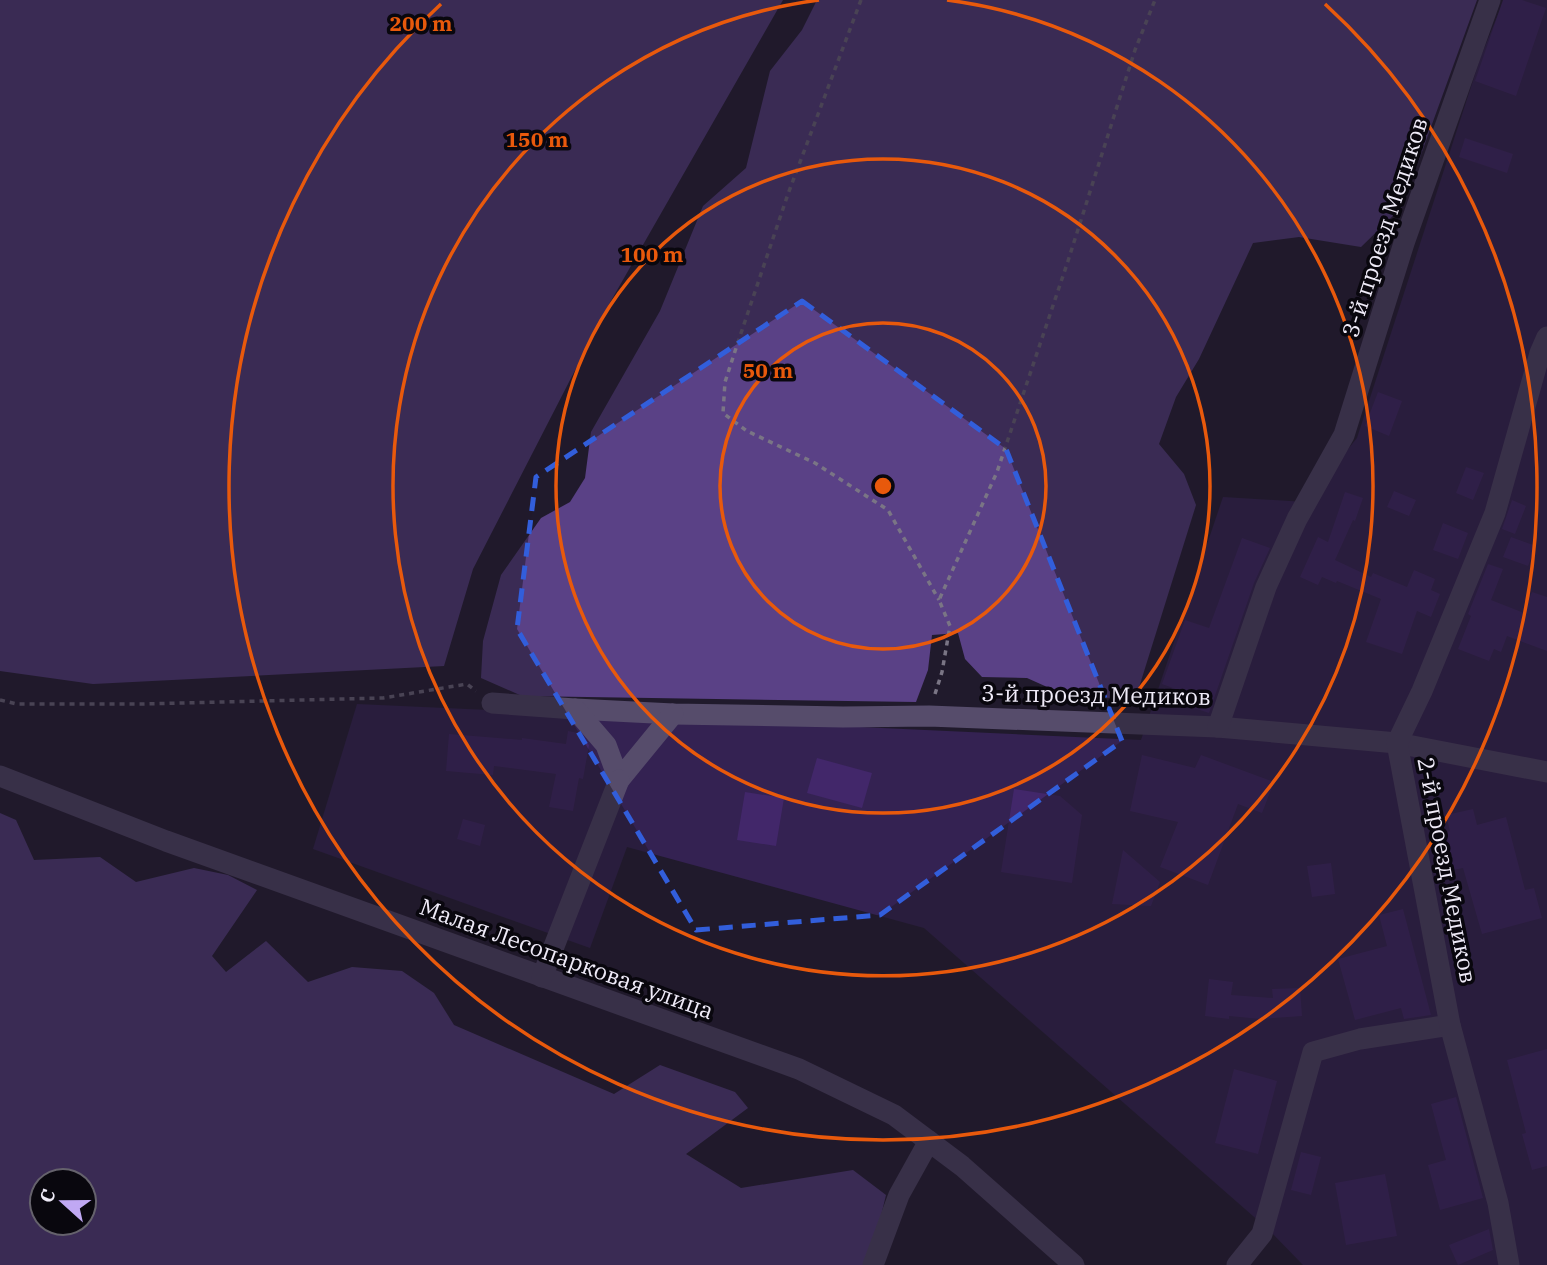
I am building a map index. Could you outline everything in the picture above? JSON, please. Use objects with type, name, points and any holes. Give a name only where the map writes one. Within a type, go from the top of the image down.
[{"type":"street","name":"3-й проезд Медиков","points":[[492,703],[673,714],[929,716],[1218,727],[1266,587],[1297,519],[1344,435],[1404,243],[1490,0]]},
{"type":"street","name":"2-й проезд Медиков","points":[[1509,1265],[1499,1203],[1450,1025],[1397,743],[1422,691],[1495,513],[1540,353],[1547,337]]},
{"type":"street","points":[[575,709],[606,745],[619,780]]},
{"type":"street","points":[[542,977],[619,780],[673,714]]},
{"type":"street","points":[[1218,727],[1397,743],[1547,772]]},
{"type":"street","name":"Малая Лесопарковая улица","points":[[0,776],[166,841],[799,1069],[894,1115],[962,1166],[1074,1265]]},
{"type":"street","points":[[1237,1265],[1262,1234],[1313,1052],[1360,1039],[1450,1025]]},
{"type":"street","points":[[873,1265],[899,1195],[929,1141]]},
{"type":"path","points":[[861,0],[788,194],[738,342],[725,382],[723,413],[747,431],[815,463],[888,510],[939,600],[950,626],[942,672],[929,716]]},
{"type":"path","points":[[939,600],[997,472],[1135,50],[1155,0]]},
{"type":"path","points":[[0,700],[17,704],[126,704],[383,698],[467,684],[492,703]]},
{"type":"highlighted area","points":[[802,301],[1006,449],[1122,741],[880,915],[696,930],[517,629],[536,477]]},
{"type":"shaded area","points":[[0,0],[783,0],[608,306],[473,569],[444,666],[93,684],[0,671]]},
{"type":"shaded area","points":[[817,0],[1477,0],[1402,207],[1361,247],[1299,237],[1253,243],[1199,359],[1176,397],[1159,444],[1184,474],[1196,505],[1136,697],[1074,699],[1027,678],[982,677],[965,659],[958,633],[932,635],[928,670],[916,702],[522,696],[481,678],[483,641],[501,575],[541,518],[570,502],[585,478],[591,432],[660,311],[703,206],[746,168],[770,71],[802,30]]},
{"type":"shaded area","points":[[1504,0],[1547,0],[1547,1265],[1303,1265],[1269,1230],[924,928],[627,847],[590,948],[313,849],[357,704],[1141,740],[1223,497],[1305,502],[1357,438],[1481,56]]},
{"type":"shaded area","points":[[0,813],[16,820],[34,860],[100,857],[136,882],[194,868],[228,875],[257,890],[212,956],[226,972],[266,941],[308,982],[352,967],[402,971],[434,993],[454,1025],[614,1094],[660,1065],[735,1092],[748,1108],[686,1154],[741,1188],[853,1170],[886,1195],[878,1228],[863,1265],[0,1265]]},
{"type":"building","points":[[1503,0],[1522,0],[1546,8],[1516,96],[1475,81]]},
{"type":"building","points":[[1465,138],[1513,154],[1507,173],[1459,157]]},
{"type":"building","points":[[1378,392],[1402,401],[1389,436],[1365,426]]},
{"type":"building","points":[[1466,467],[1484,473],[1473,500],[1456,493]]},
{"type":"building","points":[[1394,491],[1416,500],[1409,516],[1387,507]]},
{"type":"building","points":[[1345,492],[1363,498],[1355,521],[1353,520],[1335,560],[1371,577],[1373,573],[1407,587],[1414,570],[1435,579],[1431,590],[1440,594],[1431,617],[1417,611],[1402,654],[1366,642],[1381,599],[1337,581],[1336,583],[1322,577],[1318,585],[1300,577],[1318,537],[1328,542]]},
{"type":"building","points":[[1512,500],[1526,506],[1515,534],[1502,529]]},
{"type":"building","points":[[1443,523],[1468,533],[1458,559],[1433,550]]},
{"type":"building","points":[[1511,537],[1536,546],[1528,566],[1503,557]]},
{"type":"building","points":[[1242,538],[1270,548],[1254,583],[1209,713],[1188,706],[1192,695],[1162,684],[1185,620],[1209,628]]},
{"type":"building","points":[[1488,564],[1503,569],[1491,600],[1524,613],[1532,592],[1547,597],[1547,651],[1507,636],[1501,652],[1494,649],[1489,661],[1458,649],[1471,616],[1468,614]]},
{"type":"building","points":[[568,731],[578,733],[589,745],[583,779],[579,778],[573,811],[549,807],[556,774],[494,766],[493,775],[446,771],[449,734],[522,738],[566,744]]},
{"type":"building","points":[[1142,755],[1195,768],[1201,755],[1274,782],[1262,813],[1238,804],[1208,885],[1160,867],[1178,822],[1130,811]]},
{"type":"building","points":[[817,758],[872,773],[862,808],[807,793]]},
{"type":"building","points":[[1014,789],[1060,796],[1082,815],[1072,883],[1001,872]]},
{"type":"building","points":[[745,792],[784,798],[776,846],[737,840]]},
{"type":"building","points":[[1473,809],[1477,825],[1506,817],[1525,890],[1534,888],[1542,918],[1482,934],[1463,868],[1453,870],[1444,833],[1450,831],[1446,815]]},
{"type":"building","points":[[463,819],[485,825],[480,846],[457,839]]},
{"type":"building","points":[[1123,850],[1160,882],[1151,906],[1112,904]]},
{"type":"building","points":[[1331,863],[1335,894],[1312,897],[1307,866]]},
{"type":"building","points":[[1403,909],[1431,1015],[1404,1019],[1401,1008],[1355,1020],[1338,959],[1387,946],[1379,915]]},
{"type":"building","points":[[1209,979],[1233,982],[1231,995],[1273,998],[1272,989],[1300,988],[1302,1016],[1261,1019],[1229,1016],[1229,1019],[1205,1016]]},
{"type":"building","points":[[1547,1049],[1547,1166],[1532,1170],[1522,1134],[1526,1133],[1507,1060]]},
{"type":"building","points":[[1234,1069],[1277,1081],[1258,1154],[1215,1143]]},
{"type":"building","points":[[1456,1097],[1483,1198],[1440,1210],[1428,1165],[1446,1160],[1431,1104]]},
{"type":"building","points":[[1301,1152],[1321,1157],[1311,1195],[1291,1190]]},
{"type":"building","points":[[1385,1174],[1397,1236],[1346,1245],[1335,1183]]},
{"type":"building","points":[[1489,1229],[1493,1250],[1458,1265],[1449,1245]]}]
